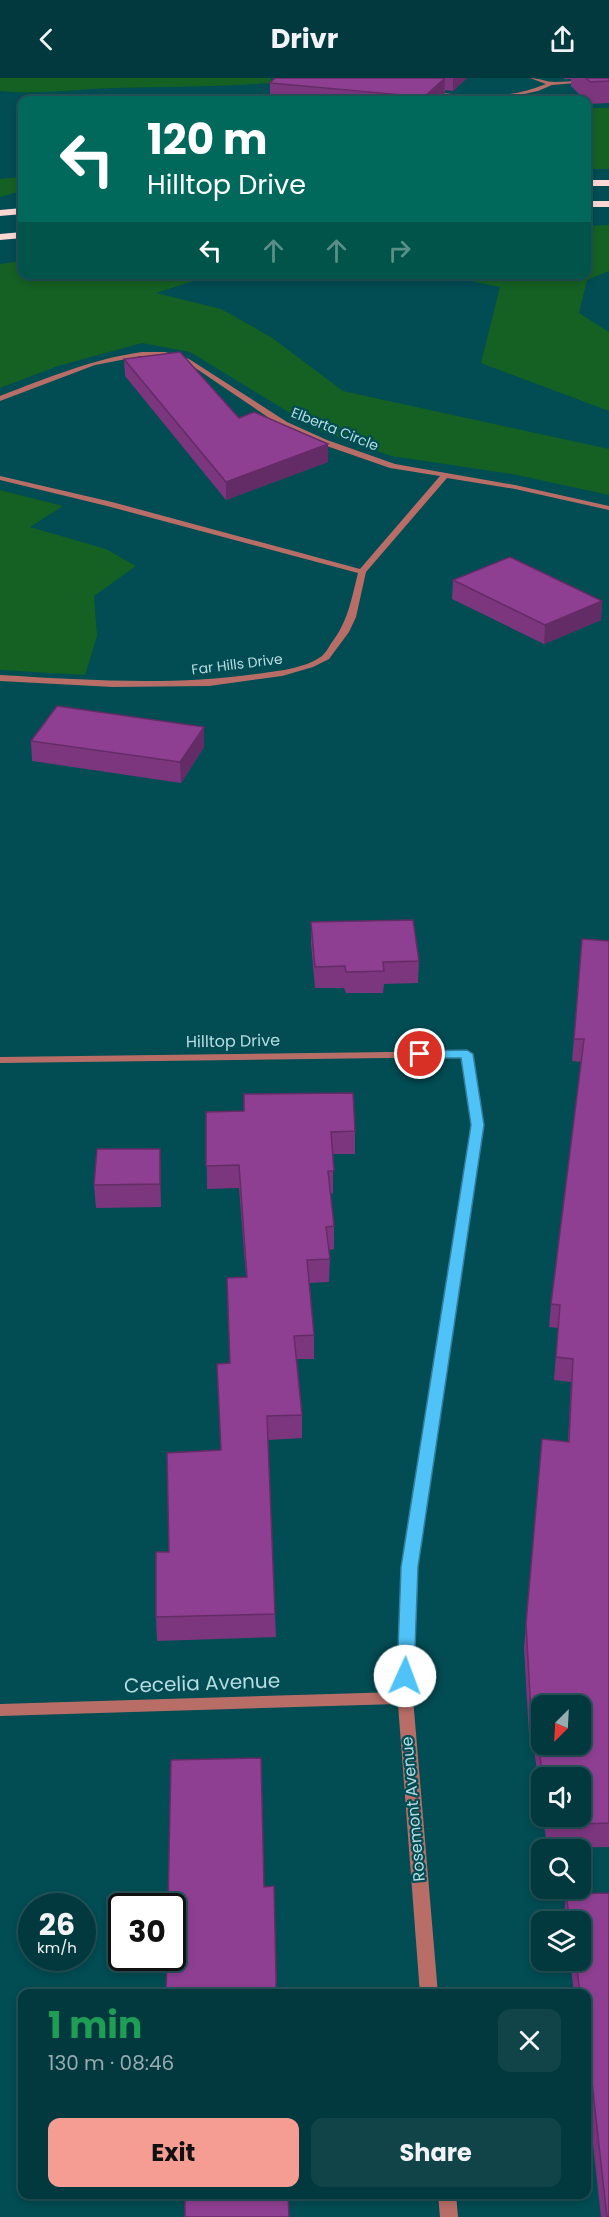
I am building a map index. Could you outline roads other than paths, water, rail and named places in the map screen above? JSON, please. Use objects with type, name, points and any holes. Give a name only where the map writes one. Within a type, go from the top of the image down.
[{"type":"highway","points":[[591,183],[609,183]]},
{"type":"highway","points":[[591,204],[609,204]]},
{"type":"highway","points":[[0,213],[18,211]]},
{"type":"highway","points":[[0,237],[18,235]]},
{"type":"street","points":[[532,78],[551,84]]},
{"type":"street","points":[[514,96],[533,92],[551,84],[609,78]]},
{"type":"street","points":[[424,93],[472,96]]},
{"type":"street","name":"Elberta Circle","points":[[0,399],[117,358],[151,353],[177,356],[187,360],[284,424],[393,466],[515,487],[609,508]]},
{"type":"street","name":"Far Hills Drive","points":[[0,678],[112,684],[209,683],[282,674],[310,665],[326,657],[345,632],[352,617],[362,572],[444,476]]},
{"type":"street","points":[[0,478],[120,507],[362,572]]},
{"type":"street","name":"Hilltop Drive","points":[[0,1060],[467,1054]]},
{"type":"street","name":"Rosemont Avenue","points":[[429,1989],[405,1698],[410,1567],[478,1125],[467,1054]]},
{"type":"street","name":"Cecelia Avenue","points":[[0,1710],[405,1698]]},
{"type":"street","points":[[447,2199],[449,2217]]}]
